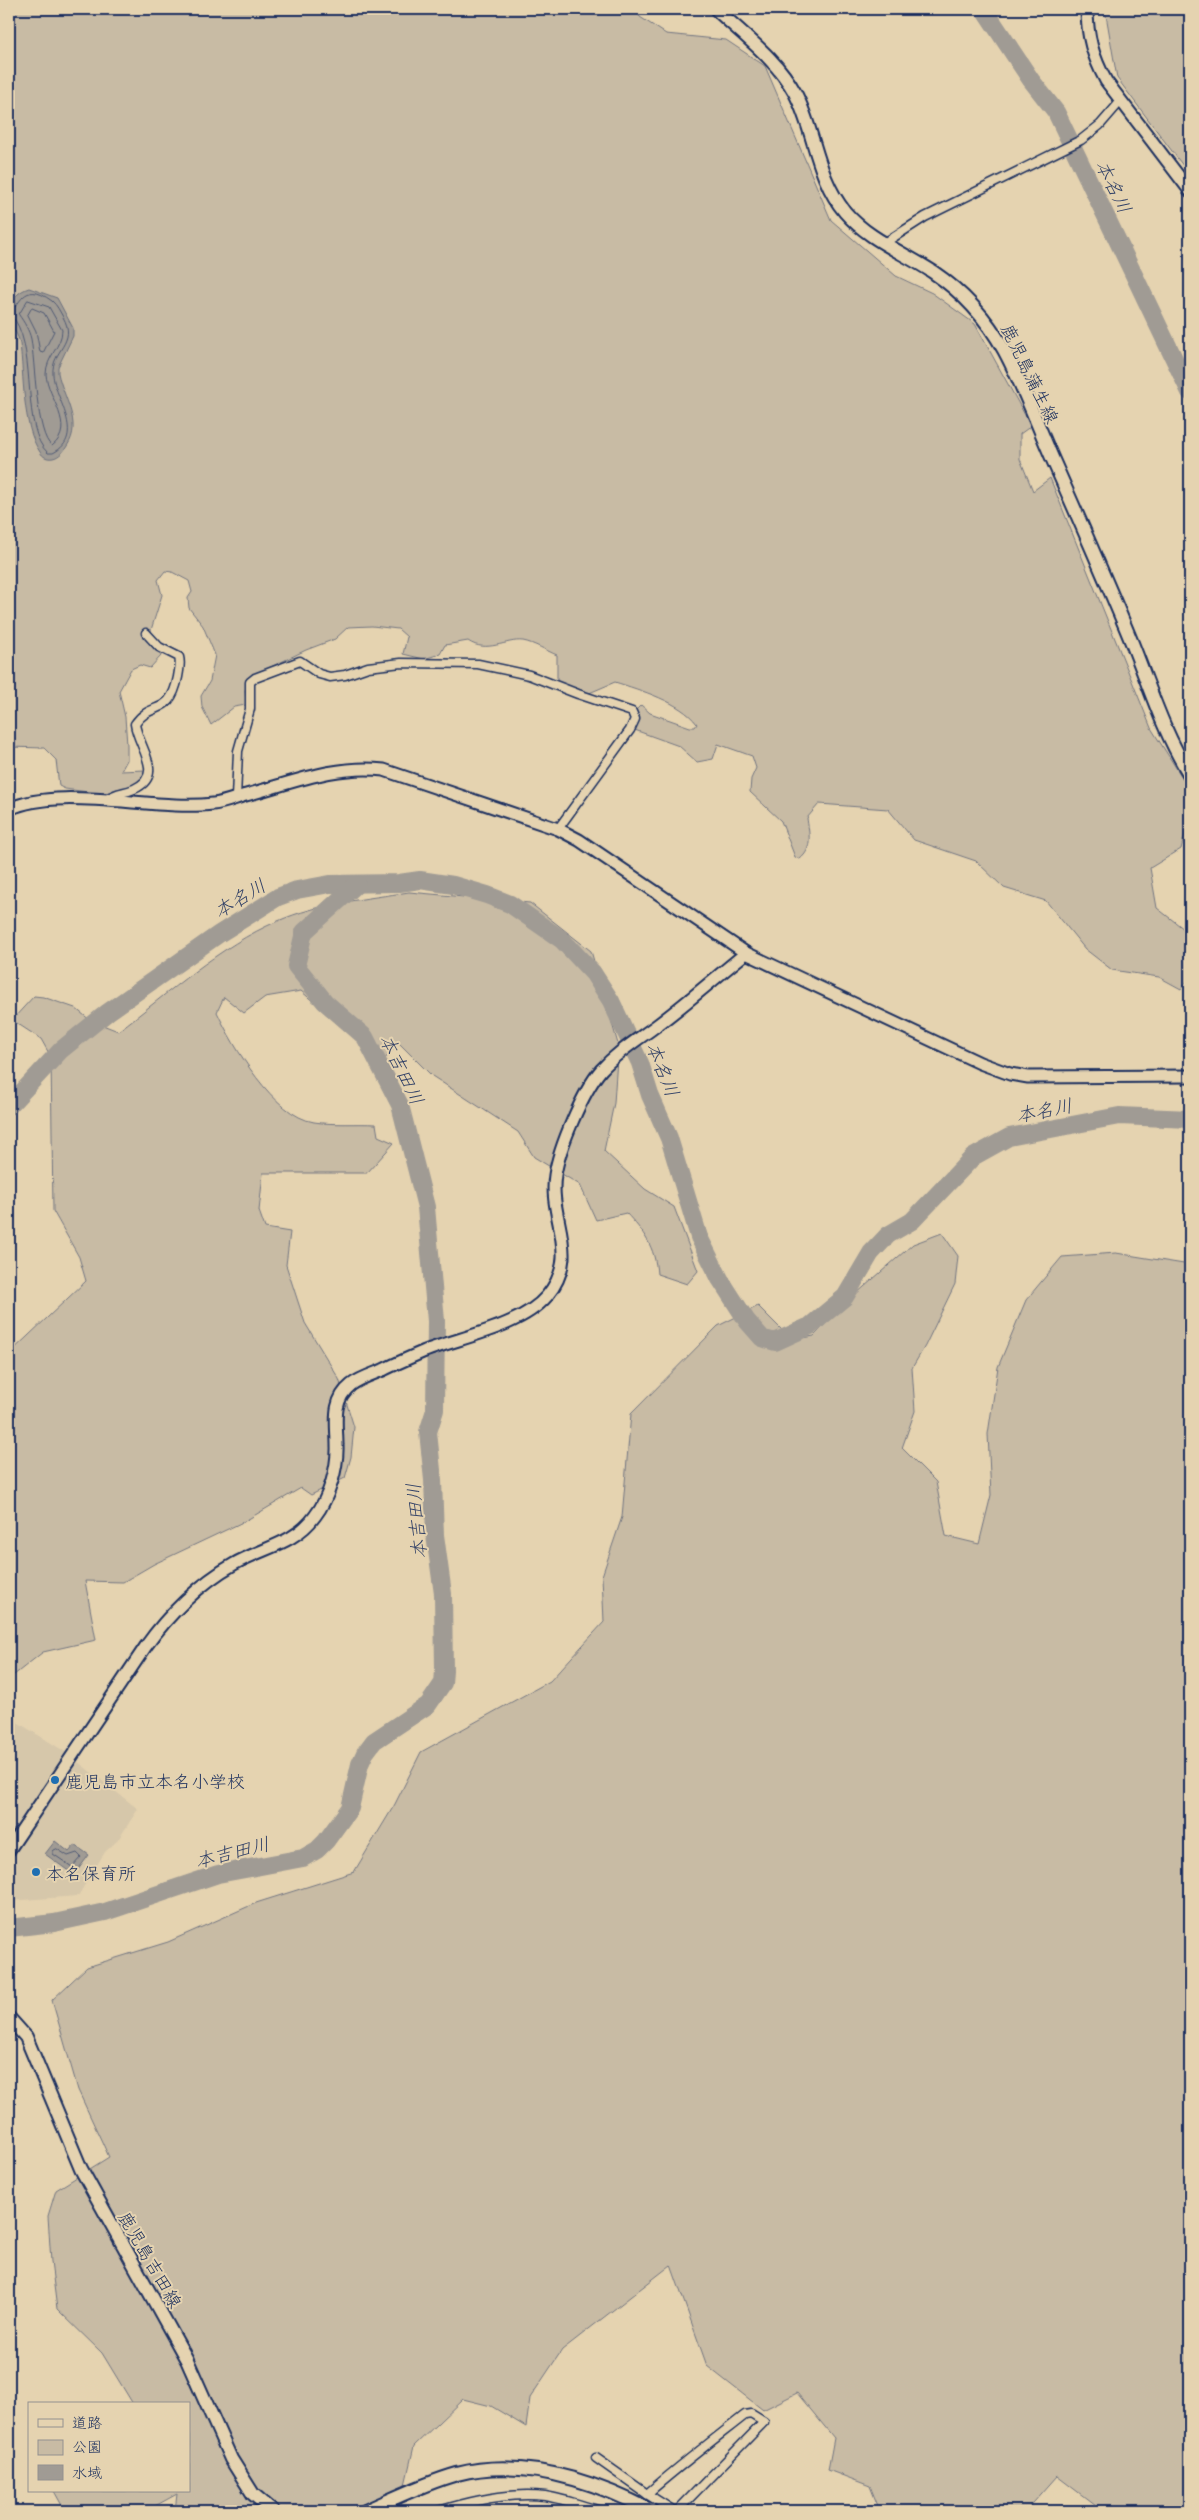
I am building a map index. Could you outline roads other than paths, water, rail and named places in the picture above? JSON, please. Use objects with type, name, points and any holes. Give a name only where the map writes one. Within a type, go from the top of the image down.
[{"type":"main road","name":"鹿児島蒲生線","points":[[716,9],[765,53],[786,77],[804,113],[817,158],[833,194],[846,213],[883,244],[932,271],[951,285],[976,308],[996,337],[1012,368],[1112,595],[1160,715],[1190,775]]},
{"type":"main road","name":"鹿児島吉田線","points":[[9,2018],[26,2037],[81,2169],[187,2360],[231,2460],[252,2494],[273,2511]]},
{"type":"main road","points":[[365,2511],[457,2474],[503,2468],[542,2472],[579,2482],[617,2495],[652,2511]]},
{"type":"street","points":[[1087,9],[1089,42],[1096,63],[1120,102],[1190,192]]},
{"type":"street","points":[[883,244],[925,216],[1081,140],[1100,125],[1120,102]]},
{"type":"street","points":[[104,801],[117,792],[132,790],[145,782],[150,772],[149,762],[138,739],[134,724],[139,718],[165,705],[175,693],[180,667],[179,657],[159,648],[146,634]]},
{"type":"street","points":[[236,798],[238,751],[250,709],[250,682],[255,678],[300,661],[319,674],[330,677],[368,667],[401,663],[478,664],[529,674],[578,694],[632,712],[635,719],[630,730],[558,829]]},
{"type":"street","points":[[9,809],[42,800],[104,801],[175,806],[214,804],[331,771],[364,767],[400,774],[558,829],[579,840],[746,953],[901,1027],[1010,1074],[1058,1079],[1190,1076]]},
{"type":"street","points":[[9,1850],[146,1646],[165,1621],[219,1573],[234,1564],[290,1540],[303,1530],[316,1515],[325,1499],[334,1471],[338,1446],[335,1424],[337,1407],[344,1392],[358,1381],[427,1350],[452,1344],[535,1308],[554,1287],[563,1265],[564,1252],[555,1198],[554,1179],[557,1163],[589,1087],[619,1052],[655,1027],[746,953]]},
{"type":"street","points":[[596,2458],[647,2494],[676,2511],[764,2422],[751,2414],[745,2415],[709,2445],[683,2462],[647,2494]]},
{"type":"street","points":[[439,2511],[459,2505],[512,2497],[544,2496],[601,2511]]},
{"type":"water","points":[[29,288],[57,298],[73,328],[73,336],[58,367],[58,373],[73,419],[73,428],[66,448],[53,458],[47,458],[41,454],[30,429],[25,400],[20,344],[8,314],[14,298]]},
{"type":"water","points":[[55,1841],[69,1852],[75,1845],[89,1855],[74,1875],[45,1854]]},
{"type":"waterway","name":"本名川","points":[[984,9],[1031,80],[1056,112],[1190,392]]},
{"type":"waterway","name":"本名川","points":[[9,1106],[61,1050],[108,1012],[219,934],[278,897],[297,890],[330,884],[399,883],[420,880],[453,885],[510,904],[562,940],[593,973],[611,1001],[640,1063],[650,1095],[669,1138],[699,1237],[720,1279],[747,1321],[762,1338],[775,1342],[810,1326],[845,1297],[871,1253],[888,1235],[912,1221],[973,1157],[1009,1137],[1119,1116],[1190,1119]]},
{"type":"waterway","name":"本吉田川","points":[[9,1928],[54,1923],[105,1912],[218,1874],[303,1858],[317,1850],[326,1841],[350,1808],[360,1764],[374,1741],[428,1705],[443,1683],[443,1594],[435,1535],[433,1480],[428,1432],[435,1410],[436,1321],[426,1207],[400,1105],[365,1037],[325,1002],[296,966],[304,932],[357,884]]},
{"type":"place","name":"鹿児島市立本名小学校","points":[[55,1780]]},
{"type":"place","name":"本名保育所","points":[[36,1872]]}]
